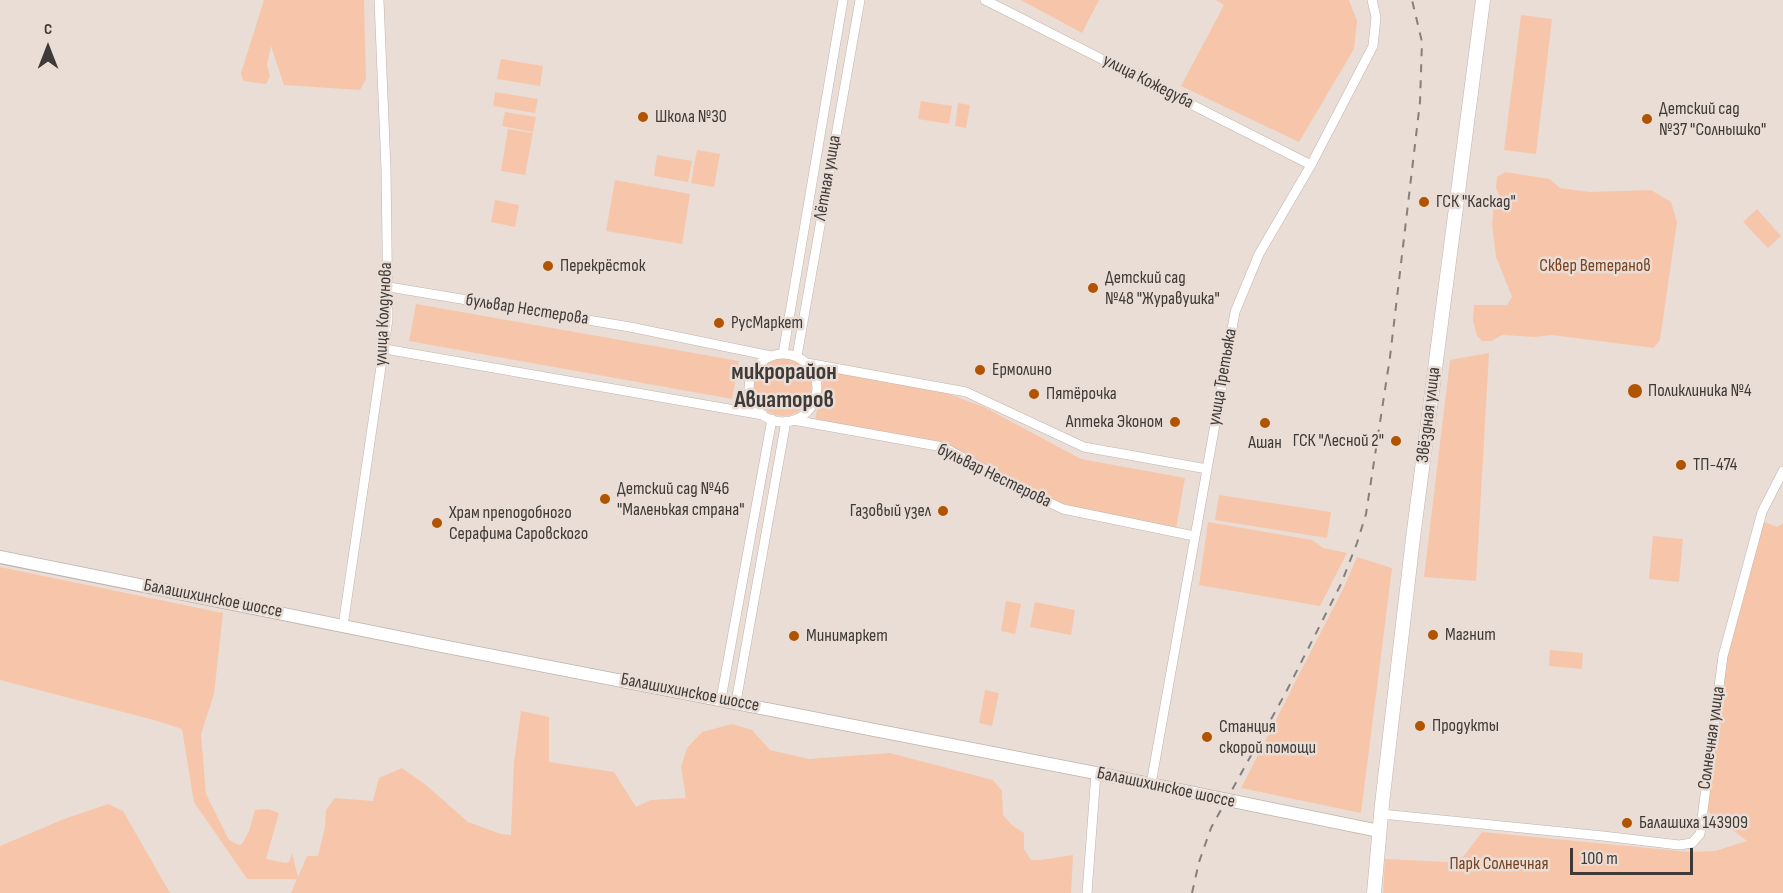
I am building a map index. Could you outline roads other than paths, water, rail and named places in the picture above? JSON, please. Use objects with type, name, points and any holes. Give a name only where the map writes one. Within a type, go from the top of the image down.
[{"type":"main road","name":"Звёздная улица","points":[[1374,893],[1379,831],[1413,538],[1484,0]]},
{"type":"main road","name":"Балашихинское шоссе","points":[[0,557],[1379,831]]},
{"type":"street","name":"улица Колдунова","points":[[343,626],[388,319],[386,169],[379,0]]},
{"type":"street","name":"Лётная улица","points":[[783,354],[843,0]]},
{"type":"street","name":"Лётная улица","points":[[797,356],[860,0]]},
{"type":"street","name":"улица Кожедуба","points":[[985,0],[1311,165]]},
{"type":"street","name":"улица Третьяка","points":[[1151,784],[1235,312],[1260,254],[1311,165],[1373,46],[1376,17],[1372,0]]},
{"type":"street","name":"бульвар Нестерова","points":[[389,287],[630,327],[771,356]]},
{"type":"street","points":[[385,349],[790,421],[802,416],[810,409],[817,390],[817,380],[813,371],[797,356],[783,354],[771,356],[755,369],[749,388],[751,399],[756,408],[768,417]]},
{"type":"street","points":[[807,363],[966,392],[1084,447],[1207,469]]},
{"type":"street","points":[[721,699],[768,417]]},
{"type":"street","name":"бульвар Нестерова","points":[[790,421],[944,447],[1013,485],[1063,509],[1194,536]]},
{"type":"street","points":[[736,702],[790,421]]},
{"type":"street","name":"Солнечная улица","points":[[1381,814],[1679,845],[1692,843],[1700,834],[1723,656],[1762,512],[1783,471]]},
{"type":"street","points":[[1087,893],[1096,773]]},
{"type":"railway","points":[[1192,893],[1199,862],[1211,828],[1285,694],[1341,584],[1366,514],[1390,357],[1420,102],[1422,42],[1412,0]]},
{"type":"place","name":"Школа №30","points":[[643,117]]},
{"type":"place","name":"Детский сад №37 \"Солнышко\"","points":[[1647,119]]},
{"type":"place","name":"ГСК \"Каскад\"","points":[[1424,202]]},
{"type":"place","name":"Перекрёсток","points":[[548,266]]},
{"type":"place","name":"Детский сад №48 \"Журавушка\"","points":[[1093,288]]},
{"type":"place","name":"РусМаркет","points":[[719,323]]},
{"type":"place","name":"Ермолино","points":[[980,370]]},
{"type":"place","name":"Поликлиника №4","points":[[1635,391]]},
{"type":"place","name":"Пятёрочка","points":[[1034,394]]},
{"type":"place","name":"Аптека Эконом","points":[[1175,422]]},
{"type":"place","name":"Ашан","points":[[1265,423]]},
{"type":"place","name":"ГСК \"Лесной 2\"","points":[[1396,441]]},
{"type":"place","name":"ТП-474","points":[[1681,465]]},
{"type":"place","name":"Детский сад №46 \"Маленькая страна\"","points":[[605,499]]},
{"type":"place","name":"Газовый узел","points":[[943,511]]},
{"type":"place","name":"Храм преподобного Серафима Саровского","points":[[437,523]]},
{"type":"place","name":"Магнит","points":[[1433,635]]},
{"type":"place","name":"Минимаркет","points":[[794,636]]},
{"type":"place","name":"Продукты","points":[[1420,726]]},
{"type":"place","name":"Станция скорой помощи","points":[[1207,737]]},
{"type":"place","name":"Балашиха 143909","points":[[1627,823]]},
{"type":"district","name":"микрорайон Авиаторов","points":[[784,387]]},
{"type":"park label","name":"Сквер Ветеранов","points":[[1595,266]]},
{"type":"park label","name":"Парк Солнечная","points":[[1499,864]]}]
